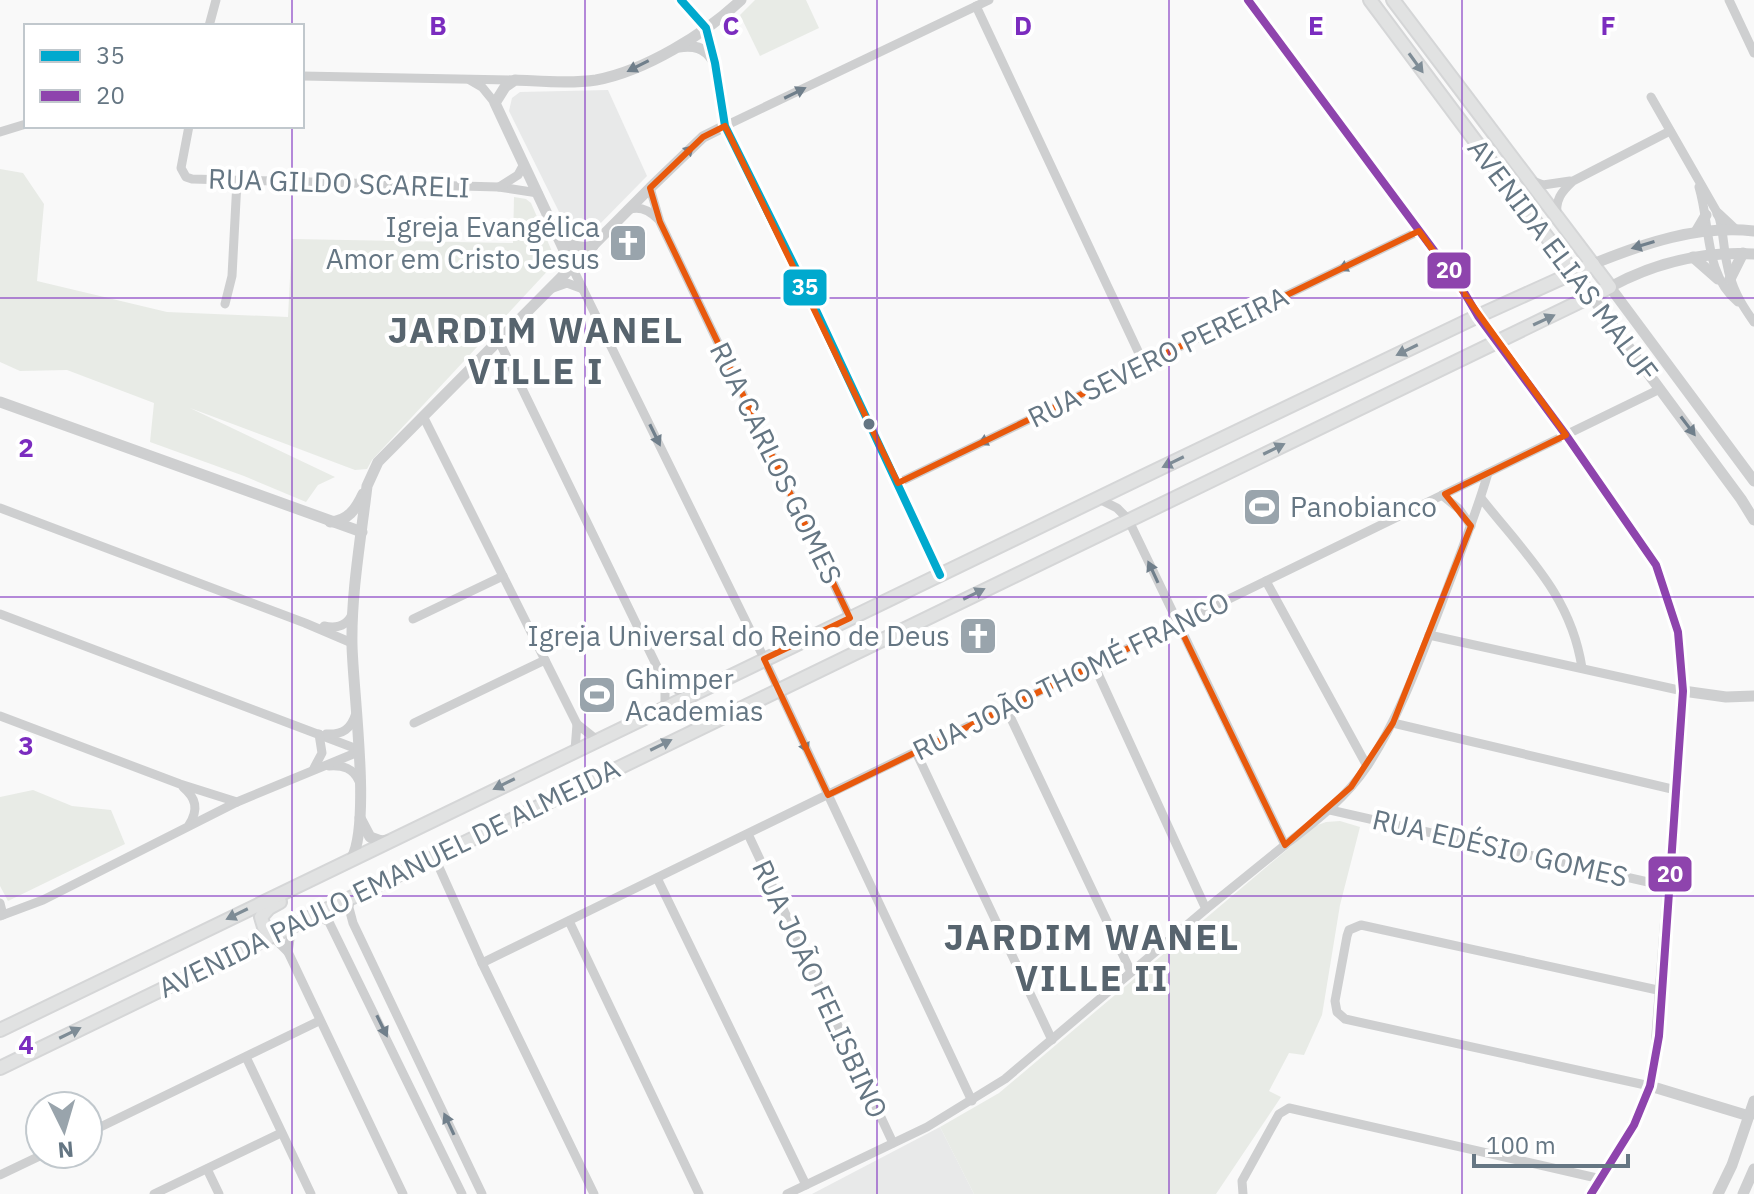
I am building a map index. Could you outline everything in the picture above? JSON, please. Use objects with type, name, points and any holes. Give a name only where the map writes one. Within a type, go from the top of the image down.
[{"type":"main road","name":"AVENIDA ELIAS MALUF","points":[[1370,0],[1591,296]]},
{"type":"main road","name":"AVENIDA ELIAS MALUF","points":[[1393,0],[1610,287]]},
{"type":"main road","points":[[1460,123],[1492,157],[1510,154]]},
{"type":"main road","name":"AVENIDA PAULO EMANUEL DE ALMEIDA","points":[[0,1030],[687,695],[1478,316],[1593,264]]},
{"type":"main road","name":"AVENIDA PAULO EMANUEL DE ALMEIDA","points":[[0,1068],[1610,287]]},
{"type":"main road","points":[[272,936],[262,923],[265,911],[309,887],[333,868]]},
{"type":"street","points":[[210,24],[216,0]]},
{"type":"street","points":[[681,0],[706,28],[725,126],[808,293],[940,575]]},
{"type":"street","points":[[304,76],[593,80],[624,73],[674,48],[721,19],[741,0]]},
{"type":"street","points":[[328,522],[340,521],[353,512],[378,462],[703,137],[989,0]]},
{"type":"street","points":[[1248,0],[1461,287],[1496,342],[1566,435],[1656,565],[1678,632],[1683,691],[1659,1036],[1650,1086],[1634,1125],[1591,1194]]},
{"type":"street","points":[[1729,0],[1754,53]]},
{"type":"street","points":[[976,6],[1144,364]]},
{"type":"street","points":[[674,48],[695,46],[706,51],[715,63]]},
{"type":"street","points":[[468,79],[482,87],[495,103],[764,659],[972,1101]]},
{"type":"street","points":[[495,103],[505,87],[515,80]]},
{"type":"street","points":[[1651,97],[1697,179],[1712,214],[1729,229]]},
{"type":"street","points":[[0,132],[24,125]]},
{"type":"street","name":"RUA GILDO SCARELI","points":[[189,128],[182,172],[192,179],[499,187],[538,193]]},
{"type":"street","points":[[1557,217],[1557,201],[1562,190],[1573,181],[1670,131]]},
{"type":"street","name":"RUA GILDO SCARELI","points":[[499,187],[518,175],[524,164]]},
{"type":"street","points":[[1528,179],[1543,185],[1573,181]]},
{"type":"street","points":[[225,304],[232,276],[237,181]]},
{"type":"street","name":"RUA CARLOS GOMES","points":[[650,188],[660,222],[850,618]]},
{"type":"street","points":[[627,211],[633,208],[647,211],[660,222]]},
{"type":"street","points":[[1702,231],[1712,214]]},
{"type":"street","points":[[1724,279],[1729,229]]},
{"type":"street","name":"RUA SEVERO PEREIRA","points":[[898,483],[1419,231]]},
{"type":"street","points":[[1702,231],[1724,279],[1754,322]]},
{"type":"street","points":[[1593,264],[1649,242],[1702,231],[1754,231]]},
{"type":"street","points":[[557,234],[580,248],[593,246]]},
{"type":"street","points":[[1610,287],[1641,270],[1693,257],[1748,254]]},
{"type":"street","points":[[1724,279],[1748,254]]},
{"type":"street","points":[[1693,257],[1724,279]]},
{"type":"street","points":[[549,289],[567,283],[583,289]]},
{"type":"street","name":"AVENIDA ELIAS MALUF","points":[[1610,287],[1754,481]]},
{"type":"street","name":"AVENIDA ELIAS MALUF","points":[[1591,296],[1754,520]]},
{"type":"street","points":[[498,339],[665,683],[665,706]]},
{"type":"street","name":"RUA JOÃO THOMÉ FRANCO","points":[[482,963],[1660,389]]},
{"type":"street","points":[[0,402],[362,532]]},
{"type":"street","points":[[423,416],[577,724],[597,740]]},
{"type":"street","points":[[787,1194],[927,1127],[1005,1079],[1206,909],[1330,810],[1367,766],[1393,723],[1471,526],[1488,473]]},
{"type":"street","points":[[352,858],[360,818],[352,643],[367,486]]},
{"type":"street","points":[[1442,495],[1459,509],[1471,526]]},
{"type":"street","points":[[1097,498],[1117,508],[1128,519],[1285,845]]},
{"type":"street","points":[[1481,498],[1558,596],[1575,631],[1582,668]]},
{"type":"street","points":[[0,508],[352,643]]},
{"type":"street","points":[[413,619],[503,576]]},
{"type":"street","points":[[1266,581],[1367,766]]},
{"type":"street","points":[[334,628],[350,619],[354,610]]},
{"type":"street","points":[[0,614],[358,750]]},
{"type":"street","points":[[305,623],[353,629]]},
{"type":"street","points":[[1429,635],[1683,691],[1726,697],[1754,696]]},
{"type":"street","points":[[414,723],[545,660]]},
{"type":"street","points":[[1094,665],[1206,909]]},
{"type":"street","points":[[665,683],[687,695]]},
{"type":"street","points":[[1006,708],[1131,972]]},
{"type":"street","points":[[319,734],[334,735],[348,729],[356,713]]},
{"type":"street","points":[[0,716],[180,784],[237,802]]},
{"type":"street","points":[[1393,723],[1676,790]]},
{"type":"street","points":[[575,750],[577,724]]},
{"type":"street","points":[[314,769],[322,753],[319,734]]},
{"type":"street","points":[[0,903],[2,916],[43,900],[237,802],[358,750]]},
{"type":"street","points":[[916,752],[1052,1040]]},
{"type":"street","points":[[314,769],[331,765],[348,768],[355,772],[359,781]]},
{"type":"street","points":[[180,784],[214,813]]},
{"type":"street","points":[[214,813],[222,804],[216,795]]},
{"type":"street","points":[[189,826],[195,812],[195,798]]},
{"type":"street","name":"RUA EDÉSIO GOMES","points":[[1330,810],[1670,887]]},
{"type":"street","points":[[360,818],[370,837],[388,840]]},
{"type":"street","name":"RUA JOÃO FELISBINO","points":[[748,834],[893,1143]]},
{"type":"street","points":[[434,856],[594,1194]]},
{"type":"street","points":[[657,878],[806,1185]]},
{"type":"street","points":[[350,897],[353,923],[482,1194]]},
{"type":"street","points":[[314,914],[329,922],[462,1194]]},
{"type":"street","points":[[569,921],[699,1194]]},
{"type":"street","points":[[1662,991],[1368,924],[1355,926],[1347,936],[1335,1001],[1337,1012],[1345,1019],[1650,1086],[1749,1116]]},
{"type":"street","points":[[288,952],[292,926]]},
{"type":"street","points":[[272,936],[288,952],[403,1194]]},
{"type":"street","points":[[366,993],[383,985]]},
{"type":"street","points":[[104,1125],[319,1021]]},
{"type":"street","points":[[246,1057],[311,1194]]},
{"type":"street","points":[[1720,1193],[1754,1101]]},
{"type":"street","points":[[1242,1192],[1242,1181],[1279,1114],[1289,1108],[1601,1179]]},
{"type":"street","points":[[154,1194],[281,1133]]},
{"type":"street","points":[[0,1175],[24,1164]]},
{"type":"street","points":[[207,1169],[219,1194]]},
{"type":"street","points":[[1743,1194],[1754,1169]]},
{"type":"highlighted area","points":[[725,126],[898,483],[1419,231],[1566,435],[1445,494],[1471,526],[1393,723],[1351,787],[1285,845],[1178,624],[828,795],[764,659],[850,618],[660,222],[650,188],[703,137]]},
{"type":"shaded area","points":[[755,0],[806,0],[819,28],[760,56],[740,15]]},
{"type":"shaded area","points":[[608,90],[647,176],[588,236],[577,238],[569,232],[509,111],[512,98],[520,92]]},
{"type":"shaded area","points":[[0,169],[23,173],[44,204],[37,281],[167,312],[288,317],[292,239],[513,243],[514,197],[531,203],[554,256],[554,264],[367,469],[355,470],[190,408],[335,477],[318,485],[306,502],[150,442],[154,403],[67,370],[20,371],[0,362]]},
{"type":"shaded area","points":[[33,790],[72,806],[111,810],[125,844],[8,901],[0,886],[0,797]]},
{"type":"shaded area","points":[[1340,821],[1360,827],[1340,905],[1322,1015],[1304,1055],[1289,1053],[1269,1091],[1281,1097],[1216,1194],[974,1194],[940,1127],[999,1093],[1315,826]]},
{"type":"shaded area","points":[[940,1127],[974,1194],[812,1194]]},
{"type":"transit line","name":"35","points":[[681,0],[706,28],[725,126],[808,293],[940,575]]},
{"type":"transit line","name":"20","points":[[1248,0],[1461,287],[1478,316],[1656,565],[1678,632],[1683,691],[1659,1036],[1650,1086],[1634,1125],[1591,1194]]},
{"type":"place","name":"Igreja Evangélica Amor em Cristo Jesus","points":[[628,243]]},
{"type":"place","name":"Panobianco","points":[[1262,507]]},
{"type":"place","name":"Igreja Universal do Reino de Deus","points":[[978,636]]},
{"type":"place","name":"Ghimper Academias","points":[[597,695]]},
{"type":"district","name":"JARDIM WANEL VILLE I","points":[[536,350]]},
{"type":"district","name":"JARDIM WANEL VILLE II","points":[[1092,958]]}]
